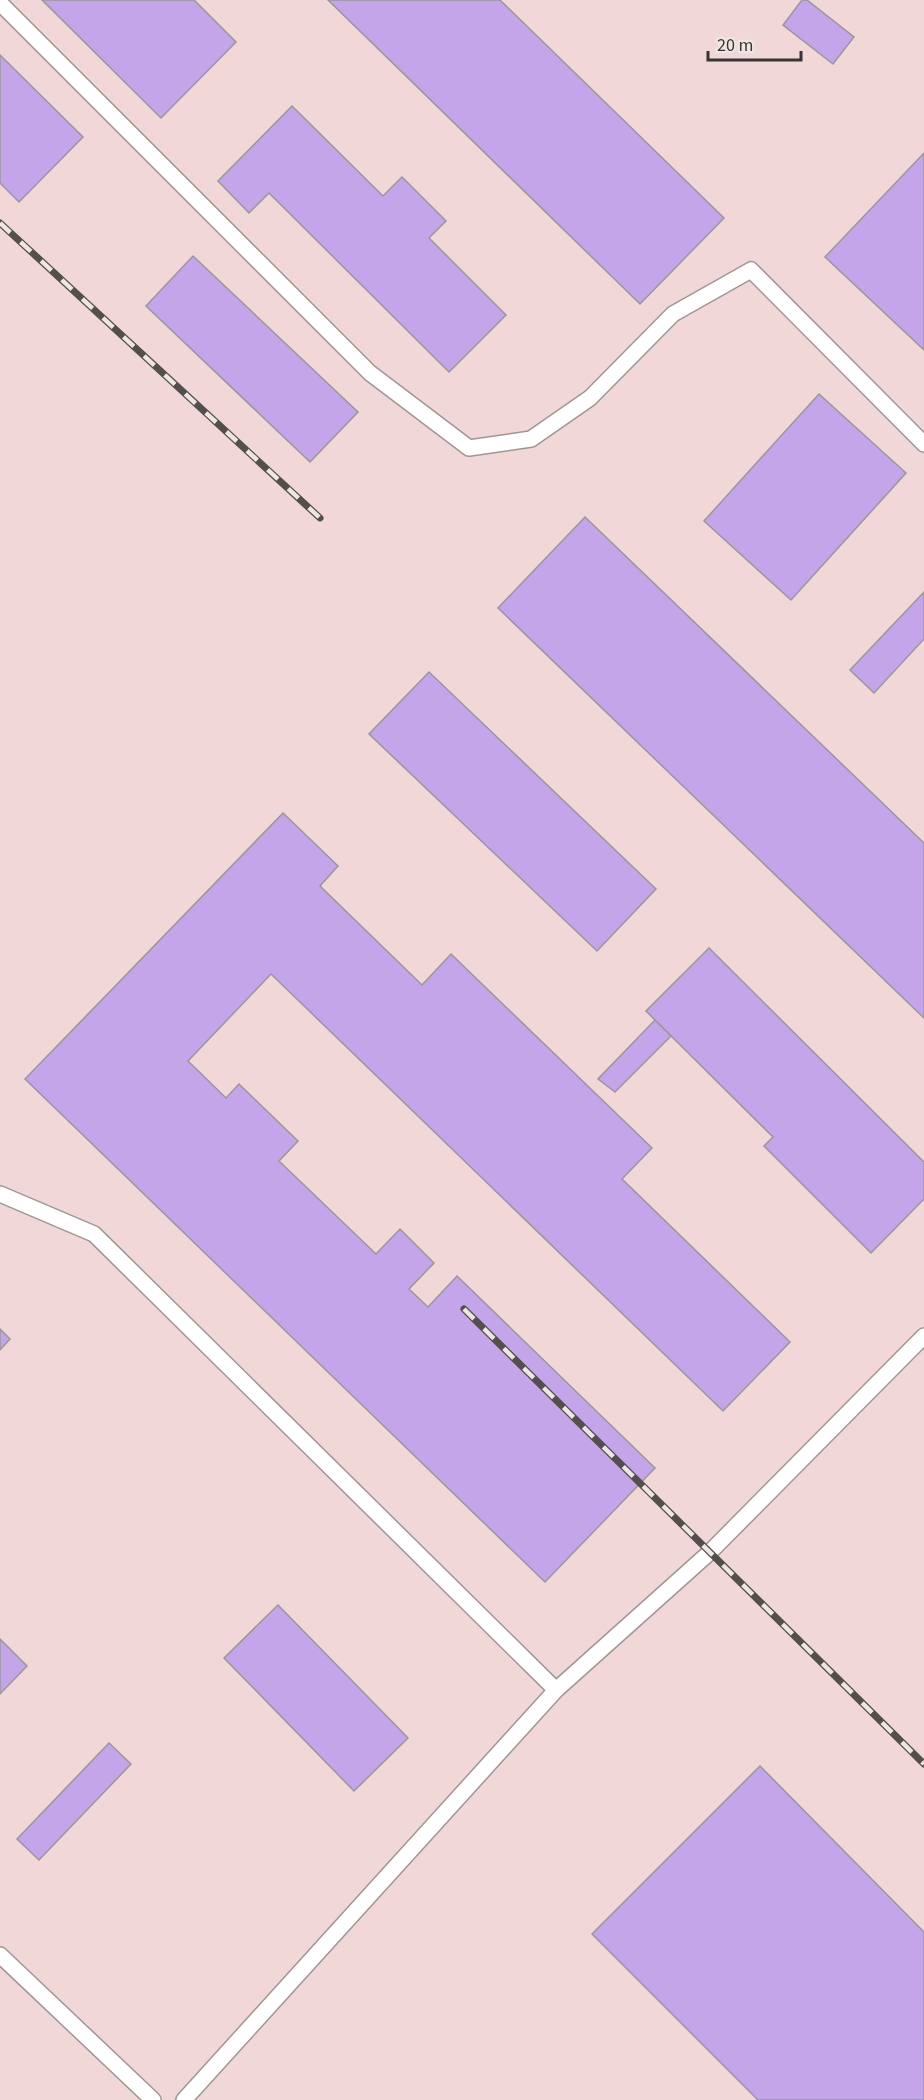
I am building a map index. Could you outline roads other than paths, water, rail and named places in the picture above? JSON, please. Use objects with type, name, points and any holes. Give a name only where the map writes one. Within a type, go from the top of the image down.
[{"type":"lane","points":[[0,3],[370,373],[469,448],[531,439],[590,398],[673,314],[751,270],[924,444]]},
{"type":"lane","points":[[0,1194],[94,1234],[556,1690]]},
{"type":"lane","points":[[184,2100],[556,1690],[709,1553],[924,1336]]},
{"type":"lane","points":[[0,1955],[153,2100]]},
{"type":"railway","points":[[0,223],[320,518]]},
{"type":"railway","points":[[464,1309],[924,1764]]}]
